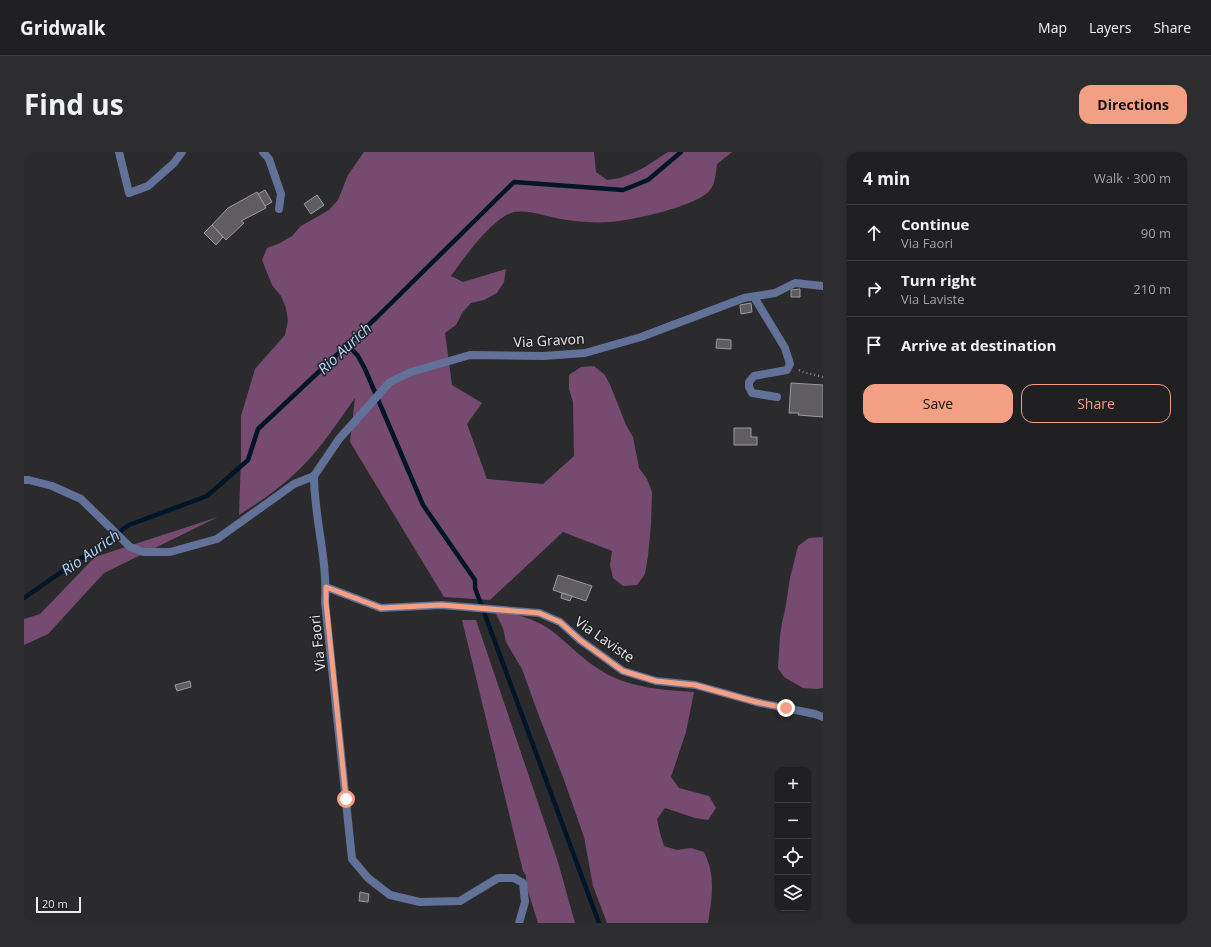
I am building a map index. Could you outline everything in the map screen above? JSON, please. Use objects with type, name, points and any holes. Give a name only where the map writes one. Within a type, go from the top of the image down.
[{"type":"street","points":[[118,152],[129,193],[148,186],[174,163],[182,152]]},
{"type":"street","points":[[263,152],[269,159],[281,194],[279,209]]},
{"type":"street","name":"Via Gravon","points":[[314,476],[339,438],[383,389],[390,382],[412,372],[470,355],[543,356],[585,353],[640,337],[744,298],[775,294],[795,283],[823,286]]},
{"type":"street","points":[[754,297],[785,348],[790,364],[787,370],[754,376],[749,387],[752,393],[777,397]]},
{"type":"street","points":[[24,480],[52,486],[81,500],[130,547],[143,552],[170,552],[217,539],[294,484],[314,476]]},
{"type":"street","name":"Via Faori","points":[[314,476],[314,496],[326,587],[326,602],[352,859],[368,878],[390,895],[420,902],[460,901],[498,878],[514,878],[523,883],[525,902],[519,923]]},
{"type":"street","name":"Via Laviste","points":[[326,587],[381,608],[441,605],[539,613],[560,622],[580,640],[623,671],[656,681],[695,685],[756,702],[823,716]]},
{"type":"path","points":[[790,364],[803,372],[823,377]]},
{"type":"shaded area","points":[[364,152],[594,152],[596,172],[607,180],[620,178],[633,173],[668,152],[732,152],[717,164],[716,175],[710,190],[692,202],[663,212],[632,219],[605,222],[567,220],[520,211],[506,215],[488,230],[451,276],[463,282],[506,269],[504,282],[497,293],[484,300],[471,303],[462,313],[456,325],[445,333],[452,385],[482,403],[467,424],[487,479],[543,484],[574,456],[573,402],[569,389],[569,375],[581,367],[594,366],[605,375],[626,425],[633,437],[639,468],[647,479],[652,492],[648,556],[645,574],[637,585],[623,586],[613,578],[610,565],[612,551],[563,532],[490,600],[444,597],[350,442],[355,398],[308,461],[277,489],[239,515],[241,416],[255,369],[285,335],[288,321],[286,308],[281,296],[272,285],[262,260],[267,248],[292,236],[301,226],[329,210],[338,200],[348,175]]},
{"type":"shaded area","points":[[218,517],[104,573],[48,634],[24,645],[24,619],[40,614],[95,557]]},
{"type":"shaded area","points":[[823,537],[823,688],[803,688],[784,677],[778,668],[780,636],[790,578],[798,546],[809,538]]},
{"type":"shaded area","points":[[493,608],[524,617],[552,631],[591,664],[615,678],[648,687],[694,692],[686,732],[671,777],[679,788],[709,796],[716,808],[708,820],[695,818],[665,808],[657,819],[664,846],[677,850],[691,848],[704,852],[712,878],[712,895],[708,923],[607,923],[593,886],[584,837],[563,777],[522,669],[506,642],[503,628]]},
{"type":"shaded area","points":[[462,620],[476,620],[558,862],[575,923],[538,923],[527,888],[526,876],[523,871]]},
{"type":"building","points":[[265,190],[272,202],[265,206],[258,194]]},
{"type":"building","points":[[257,192],[266,208],[241,221],[244,223],[226,240],[212,225],[228,208]]},
{"type":"building","points":[[317,195],[324,205],[311,214],[304,204]]},
{"type":"building","points":[[212,225],[223,237],[216,245],[204,233]]},
{"type":"building","points":[[800,289],[800,297],[791,297],[791,290]]},
{"type":"building","points":[[751,303],[752,312],[741,314],[740,305]]},
{"type":"building","points":[[717,339],[731,340],[731,349],[716,348]]},
{"type":"building","points":[[791,383],[823,385],[823,417],[789,413]]},
{"type":"building","points":[[734,428],[751,428],[751,437],[757,437],[757,445],[734,445]]},
{"type":"building","points":[[558,575],[592,586],[586,601],[553,590]]},
{"type":"building","points":[[562,593],[572,596],[570,601],[561,598]]},
{"type":"building","points":[[190,681],[191,687],[177,691],[175,685]]},
{"type":"building","points":[[360,892],[369,894],[368,902],[359,901]]},
{"type":"waterway","name":"Rio Aurich","points":[[24,598],[129,525],[207,496],[248,460],[258,429],[377,317],[514,182],[623,190],[648,180],[681,152]]},
{"type":"waterway","points":[[347,344],[358,356],[365,369],[423,505],[475,580],[475,588],[599,923]]},
{"type":"route","points":[[346,799],[326,602],[326,587],[381,608],[441,605],[539,613],[560,622],[580,640],[623,671],[656,681],[695,685],[756,702],[786,708]]}]
